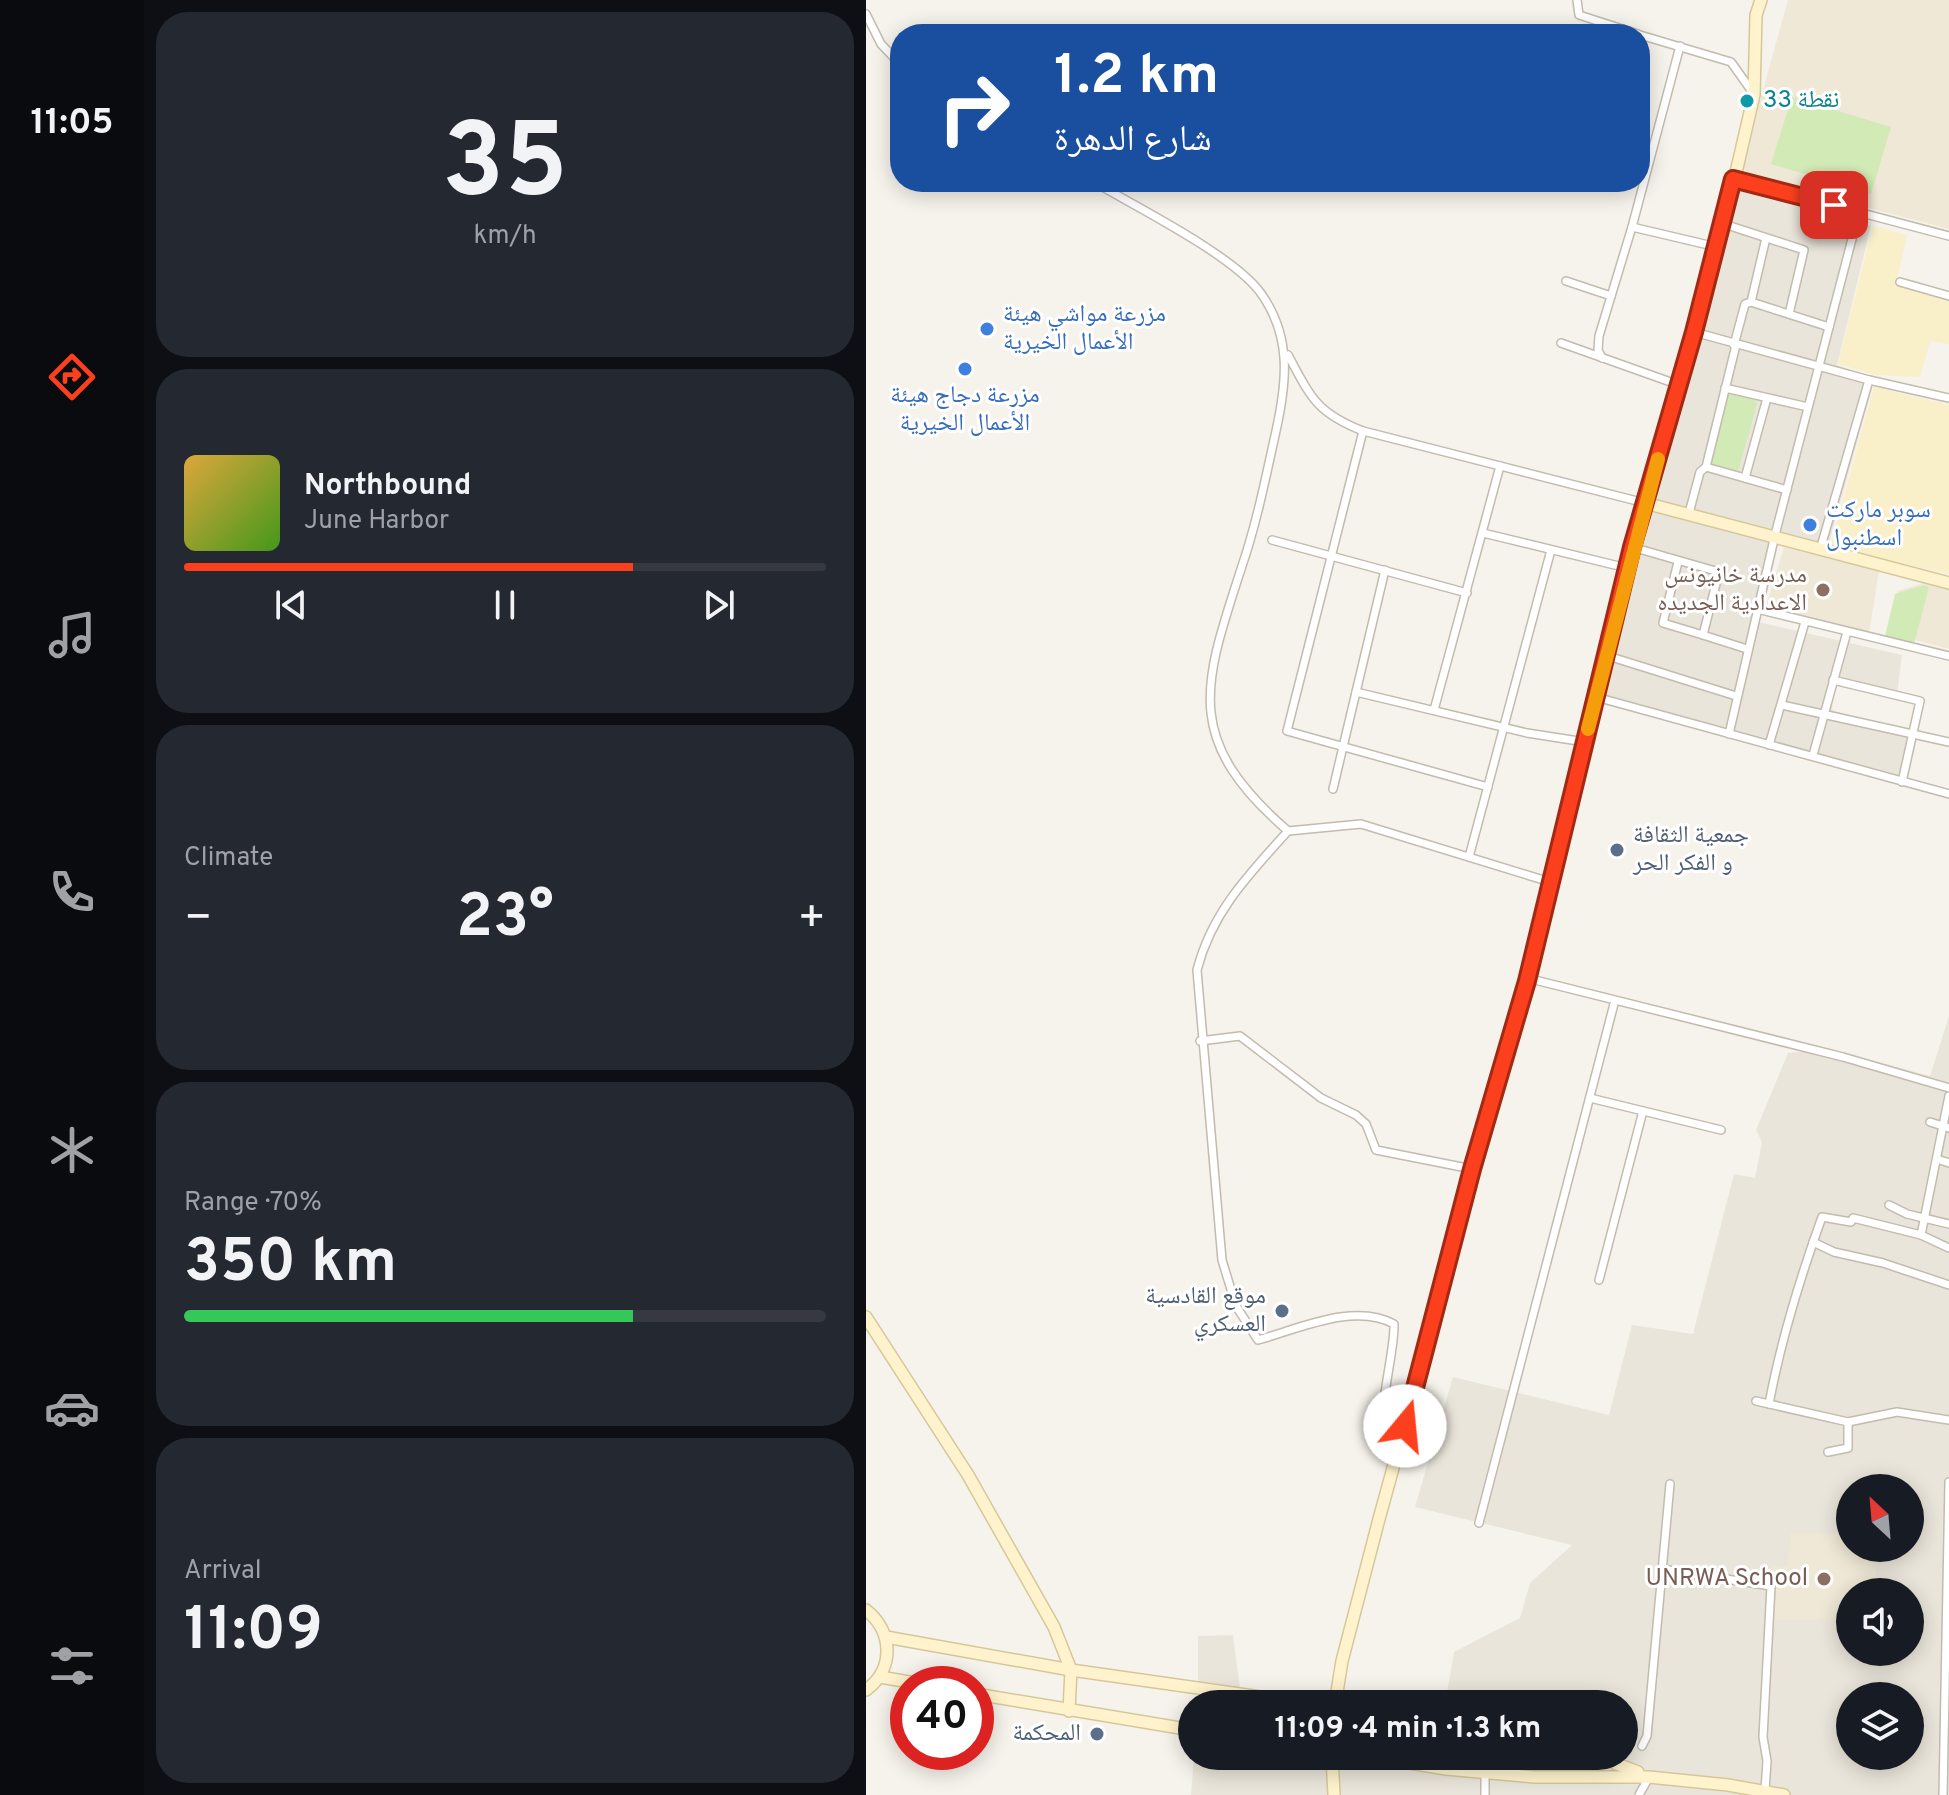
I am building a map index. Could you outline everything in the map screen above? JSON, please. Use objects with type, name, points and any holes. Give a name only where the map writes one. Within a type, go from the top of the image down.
[{"type":"street","points":[[1577,0],[1579,15],[1607,24]]},
{"type":"street","points":[[1337,1690],[1342,1661],[1472,1169],[1527,978],[1608,656],[1632,547],[1724,224],[1754,95],[1756,15],[1761,0]]},
{"type":"street","points":[[866,14],[881,44],[890,53]]},
{"type":"street","points":[[1650,37],[1731,62],[1754,95]]},
{"type":"street","points":[[1650,159],[1680,46]]},
{"type":"street","points":[[1733,179],[1949,236]]},
{"type":"street","points":[[1110,192],[1237,269],[1268,306],[1302,381],[1330,418],[1363,431],[1775,535],[1820,550],[1949,583]]},
{"type":"street","points":[[1602,358],[1598,350],[1599,336],[1641,192]]},
{"type":"street","points":[[1729,734],[1775,535],[1859,212]]},
{"type":"street","points":[[1724,224],[1804,250],[1789,314]]},
{"type":"street","points":[[1632,227],[1717,247]]},
{"type":"street","points":[[1751,302],[1766,238]]},
{"type":"street","points":[[1566,281],[1611,296]]},
{"type":"street","points":[[1900,282],[1949,296]]},
{"type":"street","points":[[1689,513],[1700,472],[1706,467],[1745,304],[1751,302],[1829,327]]},
{"type":"street","points":[[1694,332],[1869,380],[1949,398]]},
{"type":"street","points":[[1561,343],[1679,385]]},
{"type":"street","points":[[1285,349],[1284,399],[1252,532],[1213,655],[1210,698],[1214,733],[1231,769],[1247,793],[1288,831]]},
{"type":"street","points":[[1820,550],[1869,380]]},
{"type":"street","points":[[1725,388],[1808,407]]},
{"type":"street","points":[[1745,478],[1767,398]]},
{"type":"street","points":[[1363,431],[1287,731],[1488,787]]},
{"type":"street","points":[[1434,710],[1500,466]]},
{"type":"street","points":[[1706,467],[1787,490]]},
{"type":"street","points":[[1483,533],[1627,568]]},
{"type":"street","points":[[1272,540],[1467,593]]},
{"type":"street","points":[[1632,547],[1719,572],[1703,635]]},
{"type":"street","points":[[1469,857],[1551,550]]},
{"type":"street","points":[[1678,562],[1663,623],[1747,649]]},
{"type":"street","points":[[1333,789],[1385,570]]},
{"type":"street","points":[[1757,609],[1949,656]]},
{"type":"street","points":[[1769,745],[1805,622]]},
{"type":"street","points":[[1813,755],[1847,632]]},
{"type":"street","points":[[1608,656],[1736,696]]},
{"type":"street","points":[[1833,680],[1920,701],[1902,782]]},
{"type":"street","points":[[1356,692],[1503,728],[1585,742]]},
{"type":"street","points":[[1596,697],[1949,794]]},
{"type":"street","points":[[1782,705],[1910,736],[1949,742]]},
{"type":"street","points":[[1396,1463],[1389,1456],[1382,1430],[1394,1324],[1371,1316],[1352,1316],[1258,1340],[1236,1306],[1222,1260],[1200,1041],[1197,970],[1205,938],[1235,888],[1288,831],[1361,824],[1550,882]]},
{"type":"street","points":[[1527,978],[1831,1053],[1949,1088]]},
{"type":"street","points":[[1479,1523],[1614,1004]]},
{"type":"street","points":[[1200,1041],[1240,1036],[1321,1098],[1356,1115],[1366,1124],[1376,1150],[1472,1169]]},
{"type":"street","points":[[1921,1235],[1946,1127],[1949,1096]]},
{"type":"street","points":[[1590,1098],[1721,1130]]},
{"type":"street","points":[[1599,1280],[1643,1111]]},
{"type":"street","points":[[1930,1122],[1946,1127]]},
{"type":"street","points":[[1937,1159],[1949,1163]]},
{"type":"street","points":[[1889,1205],[1949,1224]]},
{"type":"street","points":[[1769,1404],[1783,1334],[1792,1317],[1822,1217],[1851,1222],[1853,1218],[1921,1235],[1949,1248]]},
{"type":"street","points":[[1813,1242],[1834,1252],[1883,1263],[1949,1285]]},
{"type":"street","points":[[866,1317],[968,1475],[1030,1583],[1071,1670],[1069,1711]]},
{"type":"street","points":[[1756,1401],[1848,1422],[1897,1412],[1949,1420]]},
{"type":"street","points":[[1828,1452],[1848,1448],[1848,1422]]},
{"type":"street","points":[[1943,1795],[1949,1482]]},
{"type":"street","points":[[1642,1746],[1650,1709],[1670,1484]]},
{"type":"street","points":[[1470,1770],[1534,1777],[1649,1777],[1774,1793],[1763,1737],[1771,1586],[1662,1569]]},
{"type":"street","points":[[866,1610],[879,1623],[888,1651],[880,1677],[866,1690]]},
{"type":"street","points":[[886,1637],[1071,1670],[1212,1690]]},
{"type":"street","points":[[880,1677],[890,1679]]},
{"type":"street","points":[[994,1697],[1178,1728]]},
{"type":"street","points":[[1333,1770],[1334,1795]]},
{"type":"street","points":[[1631,1770],[1649,1777]]},
{"type":"street","points":[[1485,1772],[1485,1795]]},
{"type":"street","points":[[1639,1795],[1649,1777]]},
{"type":"shaded area","points":[[1788,0],[1949,0],[1949,229],[1748,176],[1742,166]]},
{"type":"shaded area","points":[[1729,188],[1871,226],[1837,365],[1875,378],[1827,550],[1775,541],[1758,622],[1902,655],[1897,694],[1834,685],[1832,710],[1917,738],[1903,779],[1601,704],[1696,341]]},
{"type":"shaded area","name":"مدرسة خانيونس الاعدادية الجديده","points":[[1784,547],[1879,571],[1869,633],[1765,610]]},
{"type":"shaded area","points":[[1927,582],[1949,588],[1949,649],[1888,633],[1898,591]]},
{"type":"shaded area","points":[[1949,1016],[1949,1795],[1191,1795],[1193,1770],[1638,1770],[1638,1690],[1447,1690],[1454,1652],[1520,1618],[1530,1583],[1572,1545],[1415,1507],[1453,1377],[1609,1415],[1632,1325],[1693,1334],[1734,1174],[1755,1178],[1762,1142],[1756,1130],[1788,1053],[1831,1049],[1930,1076]]},
{"type":"shaded area","name":"UNRWA School","points":[[1791,1533],[1836,1534],[1836,1562],[1876,1562],[1875,1578],[1836,1578],[1836,1619],[1771,1620],[1773,1566],[1788,1566]]},
{"type":"shaded area","points":[[1233,1635],[1240,1690],[1198,1690],[1198,1636]]},
{"type":"green space","points":[[1792,97],[1891,127],[1871,194],[1771,164]]},
{"type":"green space","points":[[1729,393],[1754,398],[1757,404],[1738,472],[1710,466]]},
{"type":"green space","points":[[1924,585],[1929,587],[1914,644],[1885,636],[1895,594]]},
{"type":"sand","points":[[1873,226],[1907,235],[1896,285],[1949,297],[1949,344],[1930,341],[1920,377],[1876,375],[1838,364]]},
{"type":"sand","points":[[1874,387],[1949,405],[1949,574],[1830,548]]},
{"type":"slow traffic","points":[[1588,729],[1632,547],[1658,459]]},
{"type":"place","name":"نقطة 33","points":[[1747,101]]},
{"type":"place","name":"مزرعة مواشي هيئة الأعمال الخيرية","points":[[987,329]]},
{"type":"place","name":"مزرعة دجاج هيئة الأعمال الخيرية","points":[[965,369]]},
{"type":"place","name":"سوبر ماركت اسطنبول","points":[[1810,525]]},
{"type":"place","name":"مدرسة خانيونس الاعدادية الجديده","points":[[1823,590]]},
{"type":"place","name":"جمعية الثقافة و الفكر الحر","points":[[1617,850]]},
{"type":"place","name":"موقع القادسية العسكري","points":[[1282,1311]]},
{"type":"place","name":"UNRWA School","points":[[1824,1579]]},
{"type":"place","name":"المحكمة","points":[[1097,1734]]},
{"type":"route","points":[[1405,1426],[1472,1169],[1527,981],[1632,547],[1724,224],[1733,179],[1834,205]]}]
